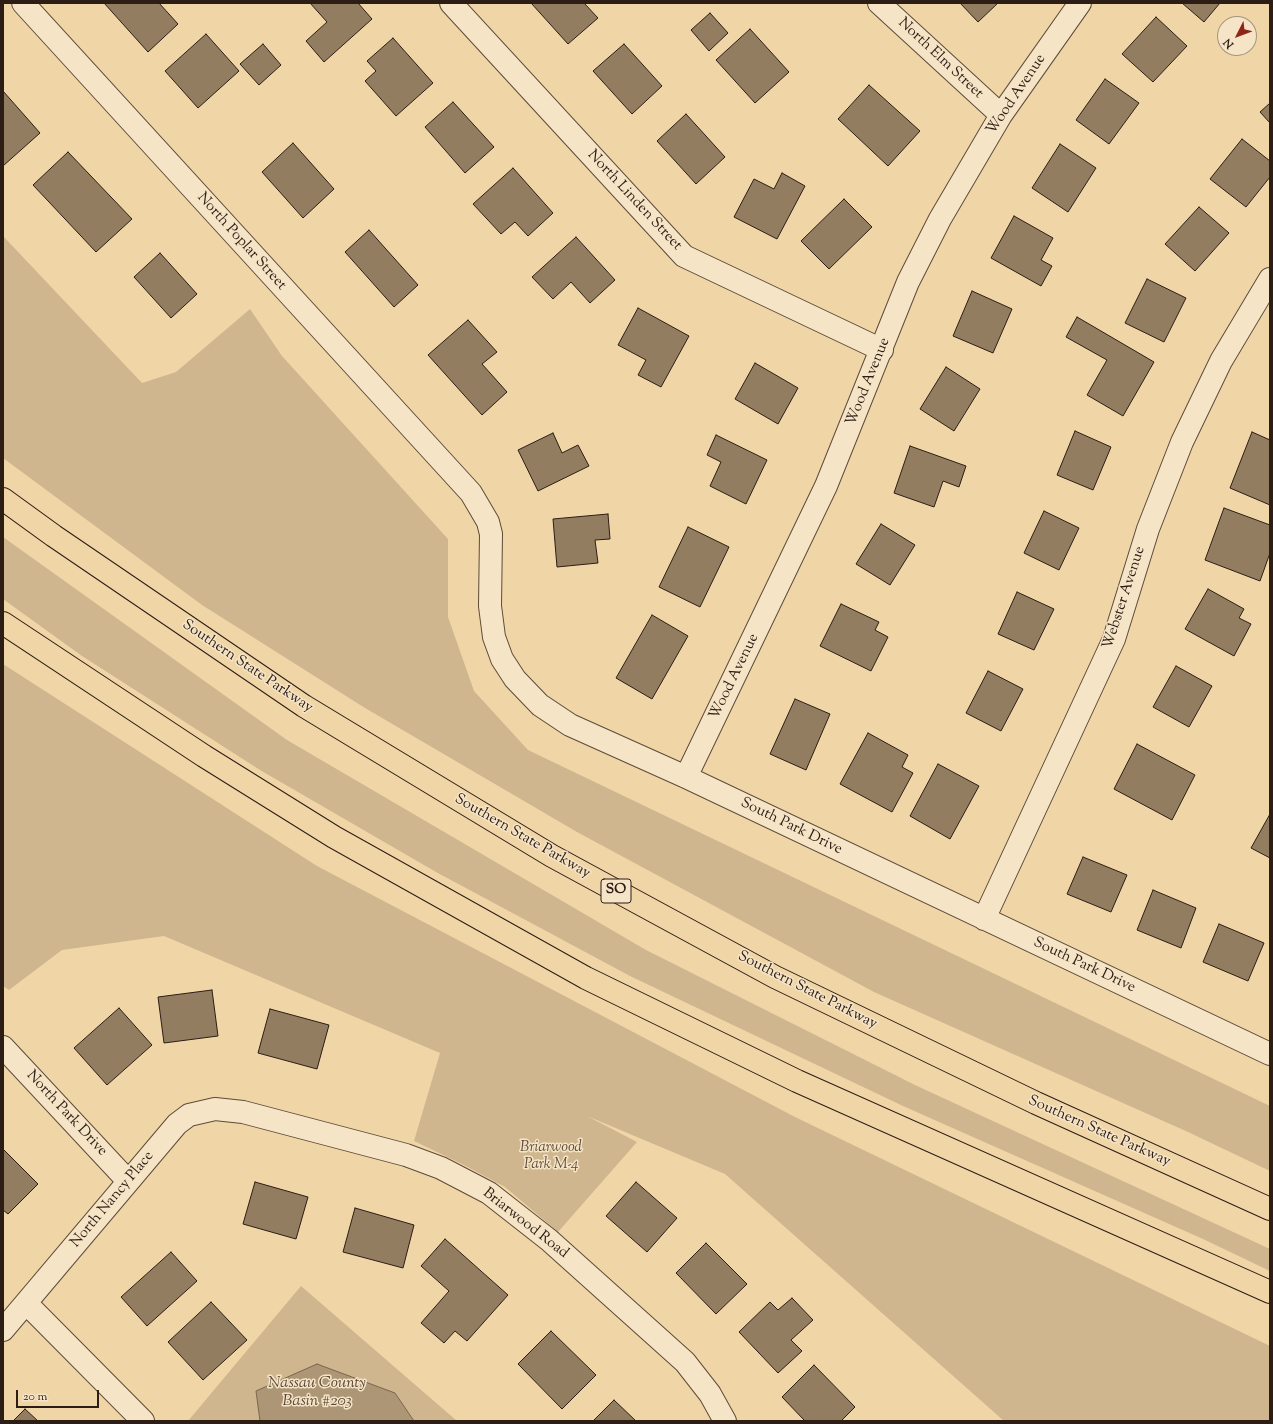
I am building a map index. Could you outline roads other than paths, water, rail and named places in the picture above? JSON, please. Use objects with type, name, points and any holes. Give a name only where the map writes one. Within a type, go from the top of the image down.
[{"type":"highway","name":"Southern State Parkway","points":[[3,499],[54,536],[304,706],[552,856],[775,977],[1036,1103],[1270,1209]]},
{"type":"highway","points":[[3,623],[204,756],[334,837],[586,978],[796,1081],[1270,1292]]},
{"type":"street","name":"North Poplar Street","points":[[23,3],[459,480]]},
{"type":"street","name":"North Linden Street","points":[[451,3],[684,256],[882,350]]},
{"type":"street","name":"North Elm Street","points":[[880,3],[1001,115]]},
{"type":"street","name":"Wood Avenue","points":[[686,777],[826,486],[882,350],[908,282],[940,219],[1001,115],[1080,3]]},
{"type":"street","name":"Webster Avenue","points":[[984,919],[1114,639],[1148,529],[1182,442],[1221,361],[1270,279]]},
{"type":"street","name":"South Park Drive","points":[[459,480],[471,493],[488,522],[491,534],[490,606],[494,637],[502,659],[515,679],[540,705],[570,725],[686,777],[1270,1054]]},
{"type":"street","name":"North Park Drive","points":[[3,1047],[128,1181]]},
{"type":"street","name":"North Nancy Place","points":[[3,1330],[177,1124],[189,1115],[215,1109],[243,1112]]},
{"type":"street","name":"Briarwood Road","points":[[243,1112],[406,1155],[441,1168],[489,1193],[549,1240],[685,1362],[710,1394],[725,1421]]},
{"type":"street","points":[[26,1303],[143,1421]]},
{"type":"water","name":"Nassau County Basin #203","points":[[317,1364],[395,1393],[414,1421],[260,1421],[256,1391]]},
{"type":"park label","name":"Briarwood Park M-4","points":[[551,1156]]}]
